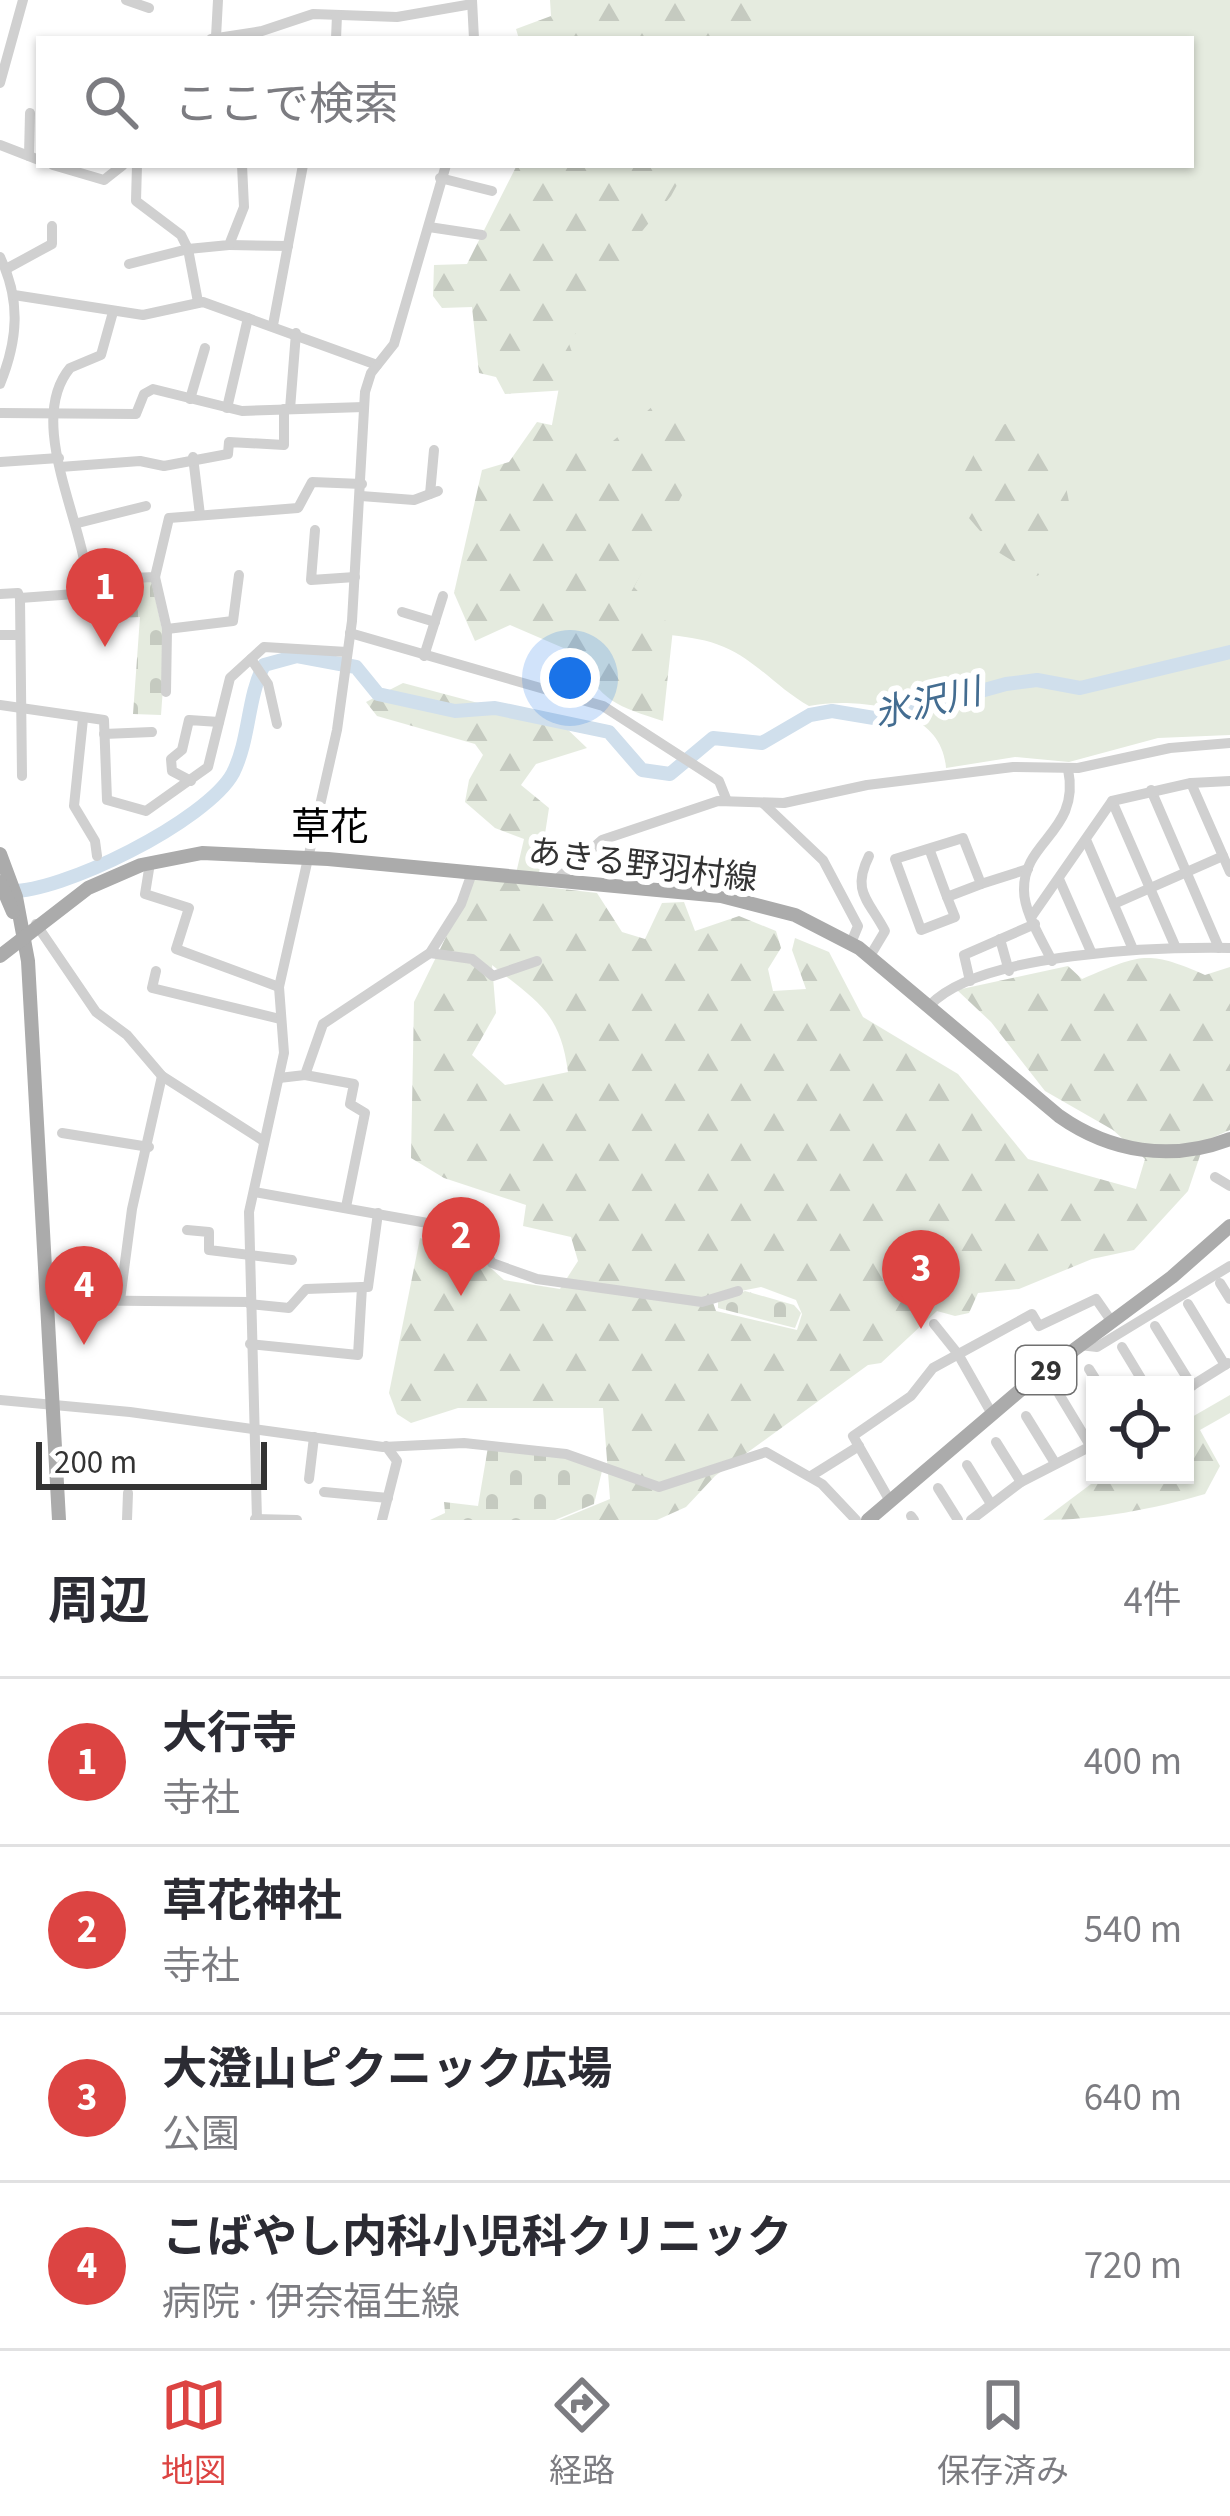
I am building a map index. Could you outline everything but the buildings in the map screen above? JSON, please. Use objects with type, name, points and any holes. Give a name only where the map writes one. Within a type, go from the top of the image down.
[{"type":"main road","name":"あきる野羽村線","points":[[0,956],[88,887],[149,863],[223,851],[730,897],[787,912],[871,956],[1053,1111],[1089,1135],[1160,1152],[1230,1139]]},
{"type":"main road","points":[[0,854],[6,888],[30,928],[59,1520]]},
{"type":"main road","name":"29","points":[[868,1520],[992,1414],[1230,1226]]},
{"type":"street","points":[[0,83],[23,0]]},
{"type":"street","points":[[126,0],[149,8]]},
{"type":"street","points":[[213,36],[218,0]]},
{"type":"street","points":[[227,36],[262,31],[313,14],[397,17],[472,2],[474,36]]},
{"type":"street","points":[[336,36],[337,15]]},
{"type":"street","points":[[0,145],[34,158],[30,113]]},
{"type":"street","points":[[73,168],[111,179],[120,168]]},
{"type":"street","points":[[137,168],[136,201],[181,235],[197,302]]},
{"type":"street","points":[[229,245],[244,207],[242,168]]},
{"type":"street","points":[[273,325],[302,168]]},
{"type":"street","points":[[297,1520],[257,1520],[248,1256],[254,1192],[284,1053],[280,987],[312,858],[350,633],[368,381],[394,344],[445,168]]},
{"type":"street","points":[[440,178],[492,191]]},
{"type":"street","points":[[0,384],[14,342],[14,295],[3,263],[52,244],[52,226]]},
{"type":"street","points":[[429,227],[482,235]]},
{"type":"street","points":[[129,264],[229,245],[288,246]]},
{"type":"street","points":[[14,295],[152,315],[197,302],[377,365]]},
{"type":"street","points":[[87,580],[51,414],[70,368],[101,355],[113,312]]},
{"type":"street","points":[[227,408],[248,318]]},
{"type":"street","points":[[0,462],[140,461],[164,466],[228,454],[229,442],[284,445],[296,333]]},
{"type":"street","points":[[190,399],[205,348]]},
{"type":"street","points":[[0,413],[136,414],[148,389],[227,408],[364,406]]},
{"type":"street","points":[[166,692],[167,628],[155,577],[169,518],[298,508],[312,482],[414,500],[434,492],[434,450]]},
{"type":"street","points":[[193,457],[200,515]]},
{"type":"street","points":[[78,523],[146,506]]},
{"type":"street","points":[[315,530],[310,580],[355,577]]},
{"type":"street","points":[[167,628],[233,621],[239,574]]},
{"type":"street","points":[[20,598],[75,594],[87,580],[155,577]]},
{"type":"street","points":[[0,593],[18,593],[20,598],[22,776]]},
{"type":"street","points":[[424,656],[443,596]]},
{"type":"street","points":[[402,612],[435,622]]},
{"type":"street","points":[[350,633],[603,706],[719,781],[728,801]]},
{"type":"street","points":[[0,635],[20,635]]},
{"type":"street","points":[[0,705],[55,709],[104,720],[107,800],[113,806],[146,811],[208,767],[230,678],[274,643],[345,660]]},
{"type":"street","points":[[254,662],[267,681],[277,724]]},
{"type":"street","points":[[83,718],[74,806],[95,841],[97,856]]},
{"type":"street","points":[[190,782],[172,770],[171,759],[182,750],[189,720],[218,722]]},
{"type":"street","points":[[104,734],[152,732]]},
{"type":"street","points":[[556,880],[602,839],[728,801],[763,802],[1013,767],[1068,769],[1170,748],[1230,743]]},
{"type":"street","points":[[1052,962],[1023,885],[1028,869],[1069,810],[1068,769]]},
{"type":"street","points":[[970,981],[964,955],[1034,920],[1112,801],[1191,783],[1230,781]]},
{"type":"street","points":[[1191,783],[1230,872]]},
{"type":"street","points":[[930,1005],[945,991],[970,981],[1092,954],[1132,947],[1225,948],[1150,790]]},
{"type":"street","points":[[1112,801],[1177,947]]},
{"type":"street","points":[[763,802],[823,860],[858,926],[851,943]]},
{"type":"street","points":[[930,851],[963,838],[974,852],[980,884]]},
{"type":"street","points":[[1087,842],[1132,947]]},
{"type":"street","points":[[928,846],[930,851],[955,917],[921,930],[895,859],[928,846]]},
{"type":"street","points":[[869,856],[858,878],[859,893],[884,931],[871,956]]},
{"type":"street","points":[[1114,904],[1223,856]]},
{"type":"street","points":[[149,863],[145,894],[189,908],[176,949]]},
{"type":"street","points":[[947,897],[1028,869]]},
{"type":"street","points":[[305,1075],[323,1024],[430,953],[461,904],[472,873]]},
{"type":"street","points":[[1059,879],[1092,954]]},
{"type":"street","points":[[30,928],[96,1012],[128,1035],[162,1076],[262,1140]]},
{"type":"street","points":[[1000,939],[1009,971]]},
{"type":"street","points":[[162,944],[280,987]]},
{"type":"street","points":[[430,953],[472,959],[493,976],[537,961]]},
{"type":"street","points":[[156,971],[152,988],[280,1019]]},
{"type":"street","points":[[278,1078],[305,1075],[354,1084],[350,1104],[364,1113],[346,1207]]},
{"type":"street","points":[[120,1300],[132,1209],[162,1076]]},
{"type":"street","points":[[62,1133],[149,1147]]},
{"type":"street","points":[[1215,1177],[1230,1186]]},
{"type":"street","points":[[254,1192],[472,1231],[492,1263],[537,1279],[702,1302],[738,1291]]},
{"type":"street","points":[[46,1300],[250,1303],[289,1308],[306,1289],[368,1287],[378,1213]]},
{"type":"street","points":[[187,1230],[209,1232],[209,1250],[292,1260]]},
{"type":"street","points":[[1080,1345],[1097,1347],[1230,1266]]},
{"type":"street","points":[[1220,1283],[1230,1299]]},
{"type":"street","points":[[250,1344],[358,1355],[362,1287]]},
{"type":"street","points":[[890,1501],[853,1436],[910,1396],[933,1368],[1032,1314],[1039,1326],[1096,1299],[1112,1322]]},
{"type":"street","points":[[1188,1304],[1227,1364],[1194,1384]]},
{"type":"street","points":[[934,1324],[958,1354],[992,1414]]},
{"type":"street","points":[[1155,1326],[1182,1376]]},
{"type":"street","points":[[1122,1347],[1140,1376]]},
{"type":"street","points":[[1089,1369],[1093,1376]]},
{"type":"street","points":[[1058,1394],[1086,1435]]},
{"type":"street","points":[[0,1400],[386,1447],[464,1443],[566,1454],[659,1487],[756,1453],[775,1454],[811,1476],[856,1520]]},
{"type":"street","points":[[1026,1416],[1054,1463]]},
{"type":"street","points":[[309,1479],[314,1437]]},
{"type":"street","points":[[996,1442],[1021,1482]]},
{"type":"street","points":[[811,1476],[859,1446]]},
{"type":"street","points":[[382,1520],[397,1461],[386,1447]]},
{"type":"street","points":[[971,1520],[1021,1482],[1086,1448]]},
{"type":"street","points":[[56,1459],[95,1462]]},
{"type":"street","points":[[967,1465],[991,1504]]},
{"type":"street","points":[[938,1488],[958,1520]]},
{"type":"street","points":[[324,1492],[388,1498]]},
{"type":"street","points":[[127,1520],[128,1493]]},
{"type":"green space","points":[[550,0],[794,0],[764,36],[518,36],[516,29],[551,16]]},
{"type":"green space","points":[[767,0],[1230,0],[1230,735],[1158,738],[1069,762],[1015,757],[946,768],[941,747],[914,719],[872,705],[809,706],[724,647],[623,622],[629,466],[548,446],[560,382],[550,364],[652,168],[1194,168],[1194,36],[744,36]]},
{"type":"green space","points":[[515,168],[686,168],[671,196],[629,247],[600,310],[568,341],[577,366],[568,390],[505,394],[496,377],[479,373],[472,307],[442,308],[433,296],[434,265],[467,264]]},
{"type":"green space","points":[[654,405],[671,419],[696,427],[701,459],[634,587],[673,629],[663,721],[602,693],[582,656],[510,625],[475,641],[454,593],[482,470],[509,462],[537,422],[584,432],[588,454],[605,448]]},
{"type":"green space","points":[[1023,418],[1058,447],[1071,512],[1058,522],[1051,568],[1037,576],[998,552],[951,497],[987,430]]},
{"type":"green space","points":[[151,579],[166,647],[161,715],[133,714],[140,617],[87,619],[84,593],[91,582]]},
{"type":"green space","points":[[403,683],[564,726],[587,748],[536,764],[521,785],[549,808],[537,886],[597,893],[622,932],[645,939],[662,903],[684,902],[695,931],[739,916],[776,931],[781,948],[768,969],[773,991],[806,989],[792,950],[795,938],[829,952],[863,1017],[958,1074],[1028,1159],[1136,1189],[1145,1159],[1113,1130],[1045,1091],[991,1022],[957,990],[1068,966],[1082,979],[1143,958],[1169,961],[1205,975],[1230,967],[1230,1130],[1205,1141],[1188,1191],[1134,1250],[1092,1259],[1019,1289],[978,1293],[969,1313],[955,1316],[937,1311],[881,1363],[868,1365],[715,1476],[686,1507],[657,1520],[559,1520],[610,1499],[603,1408],[458,1408],[411,1423],[397,1414],[389,1393],[420,1238],[482,1260],[504,1280],[560,1289],[578,1261],[571,1237],[523,1226],[526,1205],[444,1178],[411,1158],[414,1002],[474,880],[514,882],[524,839],[495,828],[465,802],[469,780],[483,755],[475,744],[377,716],[366,702]],"holes":[[[492,965],[534,999],[552,1021],[568,1072],[505,1085],[472,1055],[496,1013]],[[761,1287],[796,1300],[802,1314],[797,1330],[716,1311],[711,1297]]]},
{"type":"green space","points":[[745,1291],[794,1305],[801,1313],[795,1328],[718,1308],[718,1301]]},
{"type":"green space","points":[[1230,1395],[1230,1413],[1200,1430],[1220,1466],[1205,1494],[1125,1513],[1043,1520],[1091,1484],[1194,1484],[1194,1416]]},
{"type":"green space","points":[[488,1447],[565,1457],[602,1471],[594,1504],[555,1520],[430,1520],[445,1513],[444,1502],[478,1506]]},
{"type":"waterway","name":"氷沢川","points":[[7,891],[31,889],[95,868],[194,812],[233,773],[264,665],[297,656],[356,667],[378,694],[455,711],[495,708],[609,732],[642,770],[670,774],[713,738],[762,743],[810,715],[832,711],[880,719],[1006,684],[1037,680],[1080,688],[1230,652]]},
{"type":"place","name":"大行寺","points":[[105,647]]},
{"type":"place","name":"草花神社","points":[[461,1296]]},
{"type":"place","name":"大澄山ピクニック広場","points":[[921,1329]]},
{"type":"place","name":"こばやし内科小児科クリニック","points":[[84,1345]]},
{"type":"district","name":"草花","points":[[330,826]]}]
